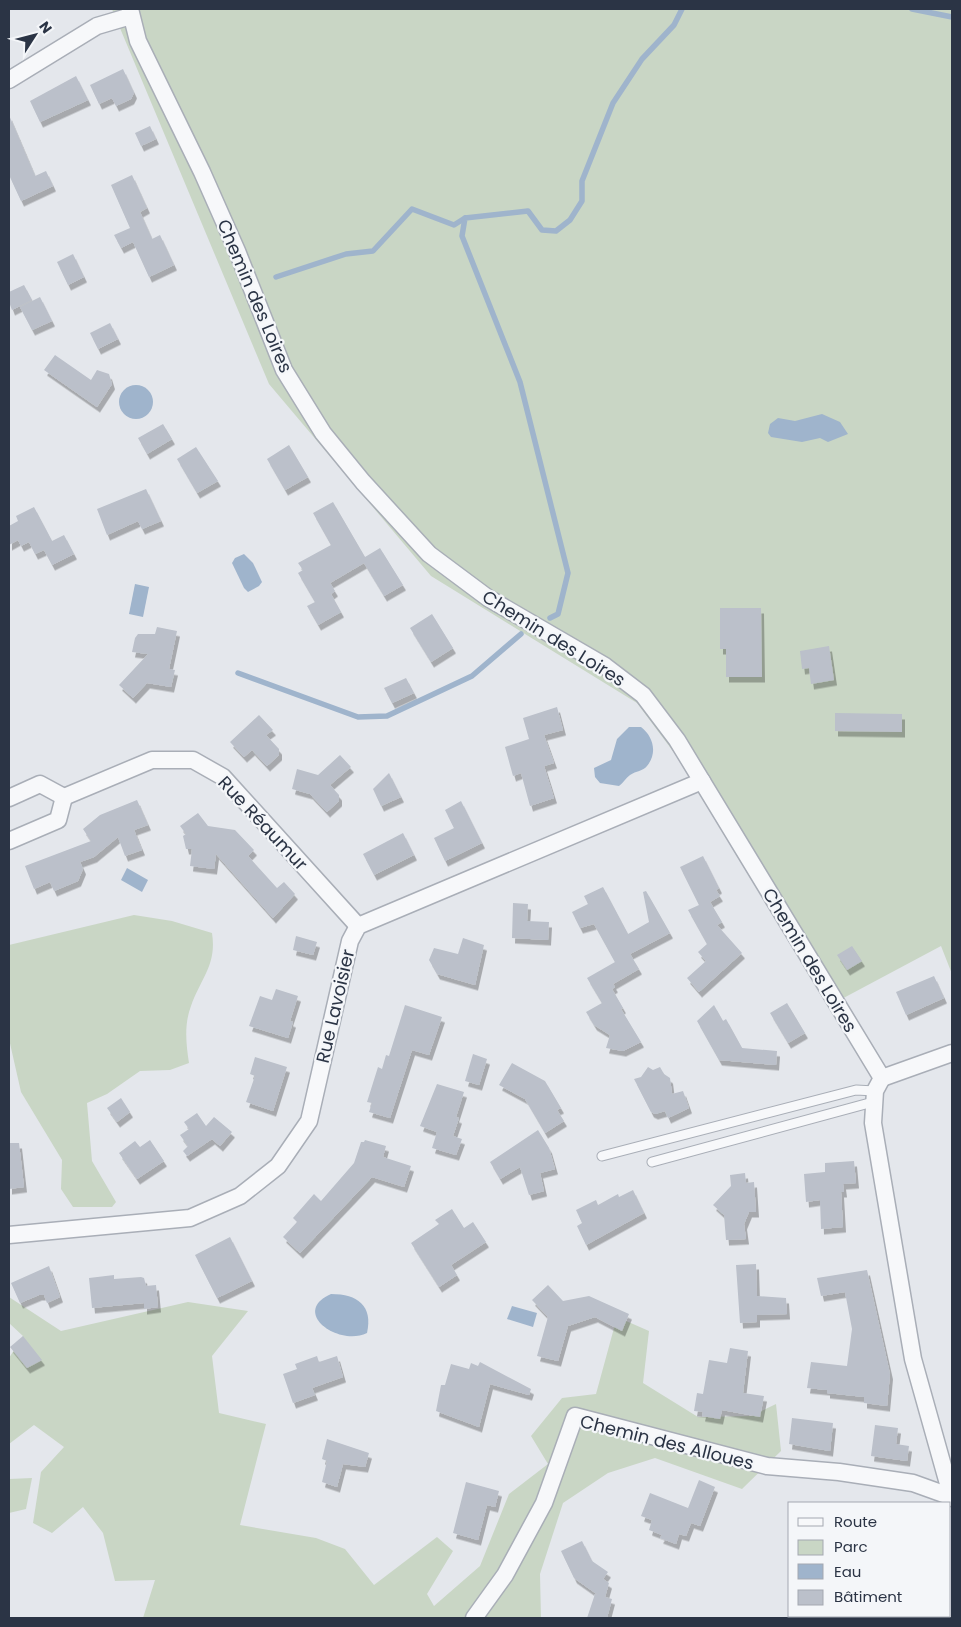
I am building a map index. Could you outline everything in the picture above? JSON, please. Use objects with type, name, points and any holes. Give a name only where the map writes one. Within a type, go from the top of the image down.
[{"type":"street","points":[[9,80],[97,26],[130,12]]},
{"type":"street","name":"Chemin des Loires","points":[[130,12],[138,41],[202,172],[237,250],[284,370],[323,433],[363,482],[428,554],[488,598],[605,666],[643,695],[677,740],[702,781],[877,1091]]},
{"type":"street","name":"Rue Réaumur","points":[[64,797],[152,760],[193,760],[223,777],[358,926]]},
{"type":"street","name":"Rue Lavoisier","points":[[9,1235],[190,1218],[240,1196],[278,1166],[308,1122],[350,941],[358,926],[702,781]]},
{"type":"street","points":[[9,798],[40,784],[64,797],[58,820],[9,841]]},
{"type":"street","points":[[952,1053],[877,1091],[873,1124],[913,1359],[952,1498]]},
{"type":"street","name":"Chemin des Alloues","points":[[474,1618],[505,1574],[544,1503],[575,1416],[767,1466],[838,1472],[913,1483],[952,1498]]},
{"type":"lane","points":[[602,1156],[856,1090],[877,1091]]},
{"type":"lane","points":[[652,1162],[877,1091]]},
{"type":"green space","points":[[112,9],[952,9],[952,974],[941,946],[836,1002],[681,762],[637,703],[431,576],[269,384]]},
{"type":"green space","points":[[134,915],[172,921],[212,933],[212,954],[187,1020],[186,1034],[189,1063],[170,1070],[140,1071],[107,1094],[87,1103],[92,1161],[116,1202],[112,1207],[73,1207],[61,1189],[62,1160],[21,1092],[9,1039],[9,945]]},
{"type":"green space","points":[[9,1297],[61,1331],[188,1302],[248,1311],[212,1356],[219,1413],[266,1424],[240,1525],[316,1538],[345,1549],[374,1585],[437,1537],[453,1551],[427,1594],[434,1606],[480,1566],[509,1494],[548,1464],[531,1436],[562,1398],[596,1394],[617,1317],[649,1331],[643,1383],[698,1417],[751,1416],[776,1404],[781,1451],[742,1489],[655,1458],[608,1473],[563,1503],[540,1574],[541,1618],[143,1618],[155,1580],[115,1581],[103,1533],[83,1507],[52,1533],[33,1523],[41,1472],[64,1447],[34,1425],[9,1444],[9,1358],[23,1336],[9,1323]]},
{"type":"green space","points":[[32,1478],[26,1509],[9,1513],[9,1479]]},
{"type":"water","points":[[136,385],[143,386],[148,390],[152,395],[152,409],[148,414],[143,418],[136,419],[129,418],[124,414],[120,409],[119,402],[120,395],[124,390],[129,386]]},
{"type":"water","points":[[822,414],[840,422],[848,434],[828,442],[820,438],[802,442],[771,437],[768,433],[770,424],[778,418],[795,421]]},
{"type":"water","points":[[244,554],[253,563],[262,582],[259,586],[248,592],[244,588],[232,563],[235,558]]},
{"type":"water","points":[[135,584],[149,587],[143,617],[129,614]]},
{"type":"water","points":[[629,727],[641,727],[649,735],[653,745],[650,761],[645,768],[630,775],[619,786],[600,783],[595,777],[594,768],[611,760],[617,739]]},
{"type":"water","points":[[127,868],[148,880],[142,892],[121,880]]},
{"type":"water","points":[[331,1294],[349,1296],[361,1303],[368,1316],[367,1333],[355,1336],[343,1335],[332,1332],[323,1326],[317,1318],[315,1310],[320,1301]]},
{"type":"water","points":[[512,1306],[537,1313],[533,1327],[507,1319]]},
{"type":"building","points":[[123,69],[134,93],[131,99],[116,106],[112,98],[99,104],[90,85]]},
{"type":"building","points":[[76,76],[88,100],[40,122],[30,101]]},
{"type":"building","points":[[9,115],[35,176],[46,171],[53,186],[21,201],[9,175]]},
{"type":"building","points":[[150,126],[156,139],[141,146],[135,133]]},
{"type":"building","points":[[132,175],[147,208],[140,212],[152,239],[160,235],[174,265],[149,277],[133,242],[121,248],[114,235],[130,228],[111,185]]},
{"type":"building","points":[[73,254],[84,277],[68,285],[57,262]]},
{"type":"building","points":[[24,285],[32,300],[12,310],[9,302],[9,292]]},
{"type":"building","points":[[40,297],[52,321],[32,330],[20,307]]},
{"type":"building","points":[[110,323],[118,339],[98,349],[90,333]]},
{"type":"building","points":[[55,355],[91,380],[97,370],[109,374],[112,384],[97,407],[44,370]]},
{"type":"building","points":[[163,424],[172,439],[147,454],[138,438]]},
{"type":"building","points":[[289,445],[308,477],[285,490],[267,459]]},
{"type":"building","points":[[196,447],[218,481],[197,493],[177,459]]},
{"type":"building","points":[[146,489],[161,521],[142,529],[138,521],[107,535],[97,509]]},
{"type":"building","points":[[333,502],[365,557],[380,548],[403,585],[384,596],[364,563],[330,583],[335,591],[331,594],[341,612],[318,625],[307,606],[315,602],[298,573],[303,570],[298,563],[331,545],[313,513]]},
{"type":"building","points":[[34,507],[52,541],[64,535],[74,554],[52,565],[44,550],[35,554],[29,542],[21,546],[18,540],[9,545],[9,526],[18,521],[16,516]]},
{"type":"building","points":[[720,608],[761,608],[762,677],[726,677],[726,649],[720,649]]},
{"type":"building","points":[[432,614],[453,648],[431,662],[410,628]]},
{"type":"building","points":[[157,627],[177,631],[169,669],[175,670],[171,687],[147,683],[133,698],[119,685],[148,654],[132,652],[135,638],[138,634],[155,634]]},
{"type":"building","points":[[829,646],[834,680],[811,684],[809,668],[802,669],[800,651]]},
{"type":"building","points":[[406,678],[414,693],[392,703],[384,688]]},
{"type":"building","points":[[557,707],[563,730],[544,735],[554,763],[544,766],[554,798],[530,806],[521,773],[513,776],[505,747],[529,739],[523,718]]},
{"type":"building","points":[[835,713],[902,714],[902,732],[835,731]]},
{"type":"building","points":[[259,715],[273,730],[266,735],[279,749],[279,755],[267,766],[252,750],[244,757],[230,742]]},
{"type":"building","points":[[340,755],[351,767],[330,785],[339,795],[339,801],[327,812],[310,794],[292,789],[297,769],[318,775]]},
{"type":"building","points":[[389,773],[401,797],[381,806],[373,789]]},
{"type":"building","points":[[137,800],[148,825],[134,830],[142,850],[125,856],[118,837],[94,857],[80,862],[83,869],[78,881],[54,891],[50,882],[34,889],[25,866],[91,841],[83,829],[100,815]]},
{"type":"building","points":[[461,801],[482,843],[445,861],[434,838],[454,828],[445,810]]},
{"type":"building","points":[[198,813],[208,826],[235,830],[254,850],[248,856],[277,888],[284,882],[295,894],[273,918],[216,854],[214,869],[190,866],[192,849],[186,849],[183,836],[186,834],[180,826]]},
{"type":"building","points":[[403,833],[414,855],[374,875],[363,854]]},
{"type":"building","points":[[703,856],[719,888],[716,890],[720,896],[710,902],[722,922],[717,925],[742,953],[699,992],[687,978],[706,961],[698,952],[707,944],[688,910],[699,905],[680,867]]},
{"type":"building","points":[[603,887],[628,934],[649,922],[643,892],[646,891],[670,933],[630,954],[639,969],[613,984],[615,987],[612,989],[623,1008],[621,1009],[641,1042],[623,1051],[606,1048],[610,1035],[594,1025],[586,1012],[602,1003],[587,978],[615,962],[594,924],[580,928],[572,912],[588,904],[584,896]]},
{"type":"building","points":[[513,903],[528,904],[527,921],[549,922],[548,940],[512,938]]},
{"type":"building","points":[[296,936],[317,942],[313,955],[293,950]]},
{"type":"building","points":[[463,938],[484,945],[475,985],[437,974],[429,960],[434,948],[458,954]]},
{"type":"building","points":[[852,946],[862,961],[847,970],[837,955]]},
{"type":"building","points":[[934,976],[944,998],[906,1015],[896,992]]},
{"type":"building","points":[[276,989],[298,996],[290,1021],[293,1022],[288,1038],[249,1026],[260,996],[272,1000]]},
{"type":"building","points":[[787,1003],[805,1033],[788,1043],[770,1013]]},
{"type":"building","points":[[405,1005],[442,1017],[429,1055],[412,1050],[390,1118],[369,1112],[372,1103],[367,1102],[378,1067],[382,1069],[386,1055],[389,1056]]},
{"type":"building","points":[[714,1005],[723,1021],[726,1019],[742,1048],[777,1051],[776,1065],[719,1060],[697,1021]]},
{"type":"building","points":[[473,1054],[487,1059],[479,1085],[465,1081]]},
{"type":"building","points":[[255,1057],[287,1067],[273,1111],[246,1102],[255,1076],[250,1074]]},
{"type":"building","points":[[512,1063],[545,1081],[561,1108],[557,1110],[564,1121],[545,1133],[525,1099],[499,1085]]},
{"type":"building","points":[[648,1067],[653,1070],[660,1067],[664,1074],[670,1078],[672,1094],[683,1091],[689,1108],[668,1118],[665,1111],[655,1114],[651,1112],[634,1079],[641,1077]]},
{"type":"building","points":[[437,1084],[464,1092],[456,1117],[459,1118],[453,1136],[462,1139],[456,1155],[432,1148],[437,1132],[420,1126]]},
{"type":"building","points":[[121,1098],[130,1112],[117,1122],[107,1108]]},
{"type":"building","points":[[197,1113],[206,1126],[214,1117],[232,1132],[220,1146],[212,1139],[187,1156],[183,1151],[188,1146],[180,1135],[189,1129],[184,1122]]},
{"type":"building","points":[[538,1130],[549,1148],[555,1169],[540,1173],[544,1191],[529,1195],[520,1167],[500,1179],[490,1162]]},
{"type":"building","points":[[150,1140],[164,1161],[137,1179],[119,1153],[135,1141],[140,1147]]},
{"type":"building","points":[[365,1140],[386,1146],[383,1157],[411,1166],[404,1187],[372,1177],[300,1253],[283,1237],[297,1222],[293,1218],[314,1194],[321,1201],[354,1163],[361,1142]]},
{"type":"building","points":[[9,1143],[19,1143],[24,1187],[9,1189]]},
{"type":"building","points":[[854,1161],[856,1183],[843,1184],[844,1192],[841,1192],[843,1227],[821,1229],[820,1200],[806,1202],[804,1174],[825,1172],[825,1163]]},
{"type":"building","points":[[745,1173],[746,1183],[754,1182],[756,1212],[749,1212],[744,1224],[746,1239],[726,1240],[724,1215],[713,1205],[731,1186],[730,1175]]},
{"type":"building","points":[[633,1190],[644,1213],[586,1245],[577,1226],[582,1223],[576,1210],[596,1200],[598,1205],[618,1194],[619,1197]]},
{"type":"building","points":[[452,1209],[464,1228],[473,1222],[486,1242],[451,1265],[457,1275],[439,1287],[411,1243],[439,1224],[435,1220]]},
{"type":"building","points":[[230,1237],[252,1281],[217,1298],[195,1255]]},
{"type":"building","points":[[756,1264],[757,1296],[786,1298],[787,1314],[757,1315],[757,1322],[740,1323],[736,1265]]},
{"type":"building","points":[[49,1266],[60,1297],[47,1303],[44,1295],[39,1295],[20,1303],[11,1283]]},
{"type":"building","points":[[867,1270],[890,1374],[887,1406],[864,1403],[864,1397],[827,1393],[827,1390],[807,1388],[811,1362],[847,1366],[852,1329],[845,1292],[821,1296],[817,1278]]},
{"type":"building","points":[[114,1275],[114,1279],[141,1277],[144,1278],[146,1286],[156,1285],[158,1307],[144,1309],[144,1303],[92,1308],[89,1278]]},
{"type":"building","points":[[548,1285],[563,1301],[589,1296],[629,1314],[622,1331],[595,1317],[568,1326],[558,1361],[537,1356],[548,1317],[532,1300]]},
{"type":"building","points":[[23,1336],[42,1360],[27,1368],[10,1347]]},
{"type":"building","points":[[730,1348],[748,1351],[743,1393],[764,1396],[760,1417],[722,1410],[720,1419],[702,1416],[703,1412],[694,1411],[697,1393],[703,1394],[709,1360],[727,1363]]},
{"type":"building","points":[[317,1356],[319,1362],[337,1356],[343,1377],[312,1388],[315,1395],[293,1403],[283,1374],[297,1369],[295,1364]]},
{"type":"building","points":[[480,1362],[531,1389],[529,1395],[490,1384],[479,1427],[436,1411],[441,1385],[445,1385],[451,1364],[469,1369],[471,1363],[478,1366]]},
{"type":"building","points":[[792,1418],[833,1423],[830,1451],[789,1444]]},
{"type":"building","points":[[875,1425],[898,1428],[896,1444],[909,1446],[907,1461],[871,1456]]},
{"type":"building","points":[[327,1439],[369,1453],[365,1467],[343,1464],[337,1487],[322,1482],[327,1461],[322,1459]]},
{"type":"building","points":[[699,1480],[715,1487],[700,1526],[691,1523],[686,1536],[679,1534],[676,1544],[660,1538],[662,1535],[649,1530],[652,1520],[641,1516],[650,1493],[688,1508]]},
{"type":"building","points":[[466,1482],[499,1491],[495,1507],[487,1505],[478,1540],[453,1533]]},
{"type":"building","points":[[582,1541],[592,1561],[608,1572],[603,1579],[609,1583],[605,1597],[612,1599],[607,1618],[587,1618],[595,1594],[598,1595],[574,1578],[561,1551]]},
{"type":"waterway","points":[[550,618],[558,614],[568,573],[520,382],[462,236],[465,218],[528,211],[542,230],[556,231],[570,220],[582,201],[582,181],[613,103],[642,59],[674,25],[682,9]]},
{"type":"waterway","points":[[912,9],[952,17]]},
{"type":"waterway","points":[[276,277],[346,254],[373,251],[412,209],[454,225],[465,218]]},
{"type":"waterway","points":[[238,673],[358,717],[387,716],[472,676],[521,634]]}]
